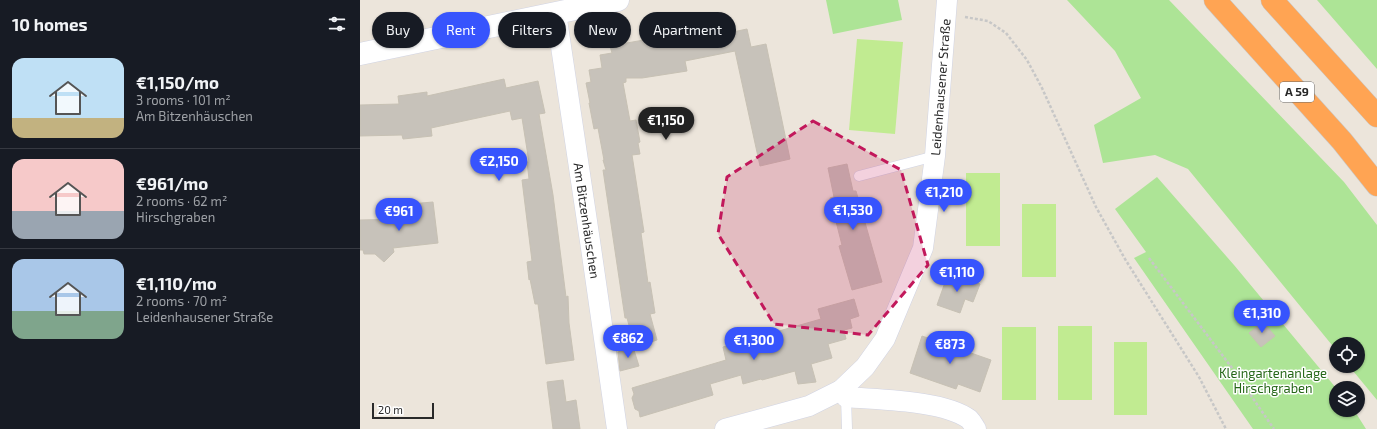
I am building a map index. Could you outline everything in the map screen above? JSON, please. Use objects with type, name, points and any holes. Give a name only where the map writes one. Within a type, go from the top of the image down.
[{"type":"highway","name":"A 59","points":[[1215,0],[1342,141],[1377,186]]},
{"type":"highway","points":[[1272,0],[1377,116]]},
{"type":"street","points":[[561,12],[618,0]]},
{"type":"street","name":"Leidenhausener Straße","points":[[725,429],[809,406],[844,394],[885,339],[923,248],[935,156],[946,9]]},
{"type":"street","points":[[360,54],[498,25]]},
{"type":"street","name":"Am Bitzenhäuschen","points":[[561,48],[616,429]]},
{"type":"street","points":[[844,394],[930,404],[957,413],[970,420],[976,429]]},
{"type":"lane","points":[[859,176],[935,156]]},
{"type":"lane","points":[[844,394],[847,429]]},
{"type":"path","points":[[946,9],[968,17],[988,21],[1006,33],[1027,60],[1042,88],[1096,207],[1125,259],[1199,377],[1226,429]]},
{"type":"path","points":[[1149,258],[1232,368],[1274,429]]},
{"type":"highlighted area","points":[[813,121],[901,170],[928,265],[868,335],[774,324],[718,234],[727,177]]},
{"type":"green space","points":[[826,0],[898,0],[902,20],[833,34]]},
{"type":"green space","points":[[1067,0],[1169,0],[1344,182],[1377,225],[1377,400],[1365,385],[1365,381],[1361,381],[1355,373],[1365,373],[1365,337],[1329,337],[1329,341],[1188,169],[1155,155],[1103,163],[1094,125],[1141,98],[1115,51]]},
{"type":"green space","points":[[1317,0],[1377,0],[1377,69]]},
{"type":"green space","points":[[857,39],[903,42],[895,134],[849,130]]},
{"type":"green space","points":[[966,173],[1000,173],[1000,246],[966,246]]},
{"type":"green space","name":"Kleingartenanlage Hirschgraben","points":[[1157,177],[1234,265],[1330,381],[1329,417],[1358,417],[1366,429],[1253,429],[1134,258],[1146,252],[1115,209]]},
{"type":"green space","points":[[1022,204],[1056,204],[1056,277],[1022,277]]},
{"type":"green space","points":[[1058,326],[1092,326],[1092,400],[1058,400]]},
{"type":"green space","points":[[1002,327],[1036,327],[1036,400],[1002,400]]},
{"type":"green space","points":[[1114,342],[1147,342],[1147,415],[1114,415]]},
{"type":"building","points":[[747,29],[751,47],[766,44],[790,159],[760,166],[735,51],[685,61],[687,71],[642,78],[626,78],[626,82],[623,83],[630,121],[636,120],[640,142],[638,143],[640,154],[632,155],[644,232],[641,233],[648,283],[650,282],[655,313],[650,314],[657,340],[635,347],[627,318],[625,318],[603,170],[606,170],[598,128],[594,129],[589,103],[586,83],[591,82],[589,70],[602,68],[600,55],[612,53],[611,48],[631,48],[631,42],[639,41],[639,48],[736,48],[736,31]]},
{"type":"building","points":[[504,79],[506,88],[538,81],[545,113],[539,114],[553,195],[566,297],[568,296],[569,323],[574,360],[546,364],[538,304],[535,304],[530,279],[529,280],[527,262],[532,261],[522,180],[529,179],[527,162],[529,162],[522,118],[512,120],[510,111],[431,128],[432,136],[403,139],[402,135],[360,136],[360,105],[399,104],[398,96],[427,92],[427,96]]},
{"type":"building","points":[[847,164],[853,191],[856,191],[882,282],[852,290],[839,246],[842,245],[830,198],[834,197],[828,168]]},
{"type":"building","points":[[433,202],[438,243],[393,248],[394,252],[384,262],[375,254],[364,254],[363,250],[360,250],[360,220],[411,219],[410,204]]},
{"type":"building","points":[[948,274],[980,284],[973,302],[965,299],[960,313],[937,305]]},
{"type":"building","points":[[854,299],[859,316],[850,319],[852,328],[844,330],[846,339],[828,344],[832,358],[811,364],[816,382],[798,384],[795,371],[743,384],[741,375],[710,384],[713,395],[640,417],[639,411],[635,409],[632,398],[634,394],[632,388],[726,360],[723,347],[821,319],[818,309]]},
{"type":"building","points":[[1263,322],[1275,336],[1261,347],[1249,333]]},
{"type":"building","points":[[922,336],[991,360],[980,392],[958,384],[956,389],[910,373]]},
{"type":"building","points":[[633,347],[639,366],[620,371],[618,352]]},
{"type":"building","points":[[563,380],[566,402],[576,400],[580,429],[553,429],[547,382]]}]
